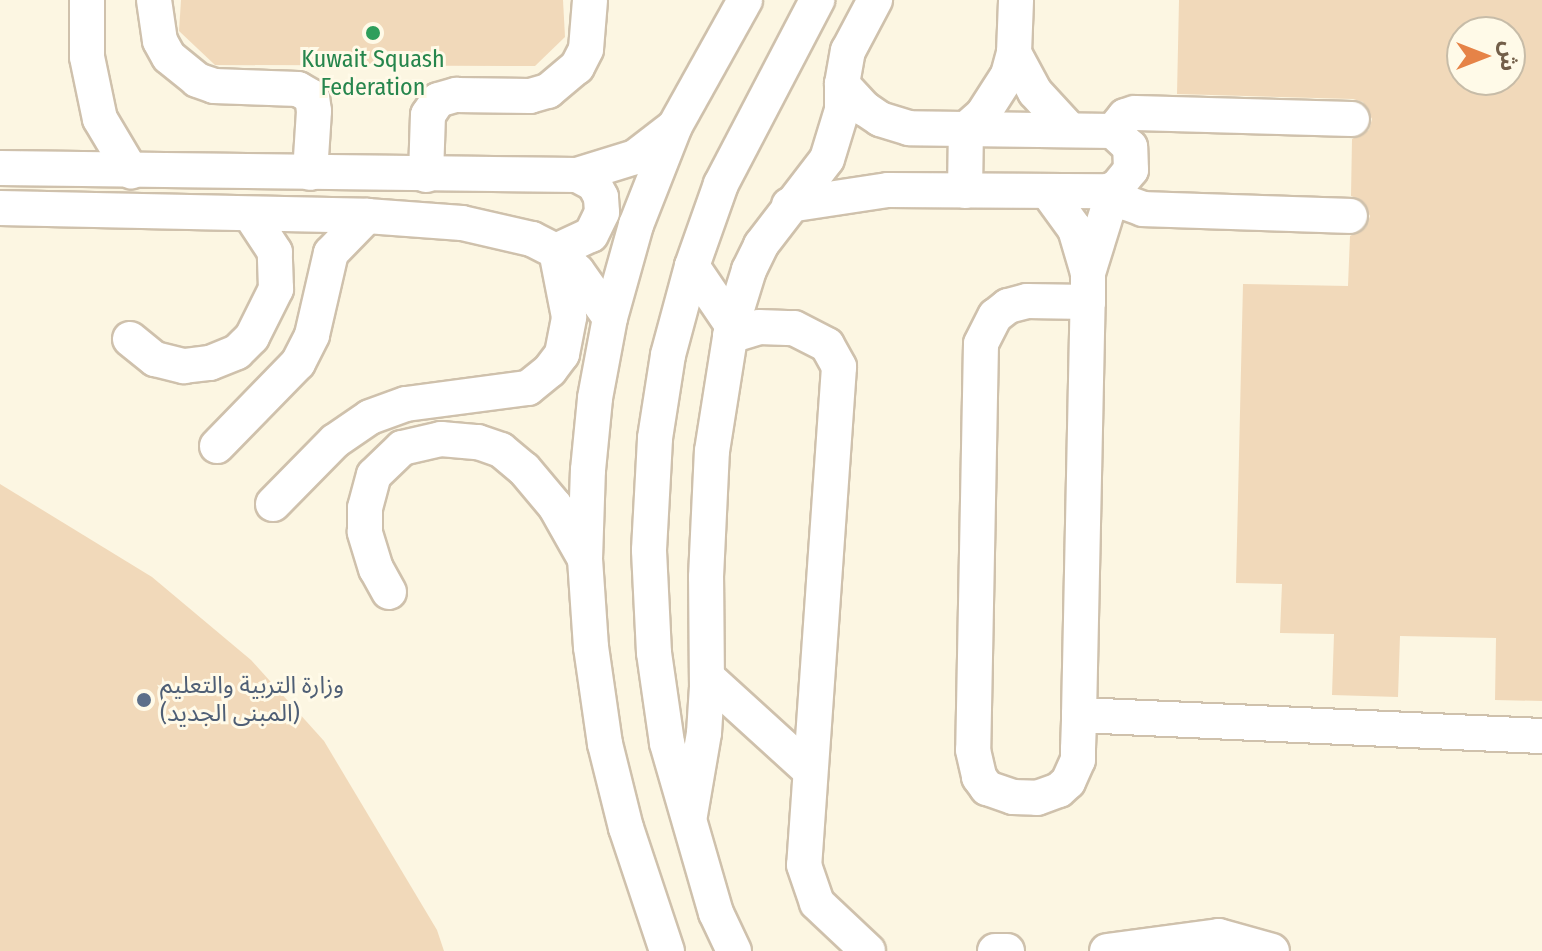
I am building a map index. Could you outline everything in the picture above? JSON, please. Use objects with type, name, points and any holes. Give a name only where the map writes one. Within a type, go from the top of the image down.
[{"type":"street","points":[[87,0],[87,57],[100,119],[131,171]]},
{"type":"street","points":[[154,0],[160,41],[175,64],[197,80],[214,86],[298,89],[312,97],[310,173]]},
{"type":"street","points":[[426,175],[428,115],[438,100],[456,95],[530,96],[548,91],[565,81],[586,49],[590,0]]},
{"type":"street","points":[[667,951],[626,828],[605,744],[591,647],[585,559],[589,456],[610,318],[636,225],[675,126],[745,0]]},
{"type":"street","points":[[734,951],[716,913],[667,743],[654,653],[649,550],[655,438],[668,355],[692,266],[721,184],[817,0]]},
{"type":"street","points":[[688,823],[704,733],[707,514],[712,451],[731,331],[749,270],[789,205],[827,159],[842,110],[842,84],[852,43],[875,0]]},
{"type":"street","points":[[965,191],[966,129],[997,96],[1014,53],[1016,0]]},
{"type":"street","points":[[1014,53],[1035,92],[1069,129]]},
{"type":"street","points":[[842,84],[865,109],[894,124],[966,129],[1113,131],[1130,147],[1133,158],[1131,170],[1116,188],[1088,288]]},
{"type":"street","points":[[1113,131],[1125,116],[1135,113],[1352,119]]},
{"type":"street","points":[[0,168],[577,175],[635,157],[675,126]]},
{"type":"street","points":[[556,251],[591,235],[602,212],[594,184],[577,175]]},
{"type":"street","points":[[789,205],[888,190],[1048,192],[1116,188]]},
{"type":"street","points":[[1116,188],[1124,202],[1143,209],[1350,216]]},
{"type":"street","points":[[1048,192],[1075,229],[1088,288],[1078,760],[1068,782],[1059,790],[1037,798],[1013,797],[987,788],[979,777],[973,750],[981,344],[995,316],[1008,306],[1088,288]]},
{"type":"street","points":[[0,208],[367,216],[462,223],[532,239],[556,251],[577,271],[610,318]]},
{"type":"street","points":[[130,339],[155,359],[184,366],[210,363],[237,352],[252,337],[276,289],[275,252],[250,214]]},
{"type":"street","points":[[217,446],[298,363],[312,335],[331,253],[367,216]]},
{"type":"street","points":[[273,504],[335,441],[370,417],[406,404],[528,388],[550,370],[562,354],[569,317],[556,251]]},
{"type":"street","points":[[692,266],[731,331]]},
{"type":"street","points":[[731,331],[774,326],[812,334],[827,345],[836,357],[839,388],[804,845],[808,885],[830,919],[868,951]]},
{"type":"street","points":[[389,592],[376,569],[365,532],[365,508],[374,475],[402,448],[441,439],[478,442],[501,450],[524,469],[555,506],[585,559]]},
{"type":"street","points":[[707,677],[808,769]]},
{"type":"street","points":[[1079,715],[1542,736]]},
{"type":"street","points":[[1107,951],[1168,949],[1178,940],[1219,936],[1272,951]]},
{"type":"street","points":[[995,951],[1007,951]]},
{"type":"building","name":"Kuwait Squash Federation","points":[[181,0],[563,0],[565,37],[535,66],[215,65],[179,31]]},
{"type":"building","points":[[1179,0],[1542,0],[1542,701],[1495,700],[1496,638],[1400,636],[1398,697],[1332,695],[1334,634],[1280,633],[1282,584],[1236,583],[1243,284],[1348,286],[1350,236],[1366,227],[1370,216],[1361,200],[1351,196],[1352,139],[1369,130],[1372,119],[1363,102],[1353,99],[1177,94]]},
{"type":"building","name":"وزارة التربية والتعليم (المبنى الجديد)","points":[[0,484],[152,577],[251,660],[324,741],[437,930],[444,951],[0,951]]},
{"type":"place","name":"Kuwait Squash Federation","points":[[373,33]]},
{"type":"place","name":"وزارة التربية والتعليم (المبنى الجديد)","points":[[144,700]]}]
